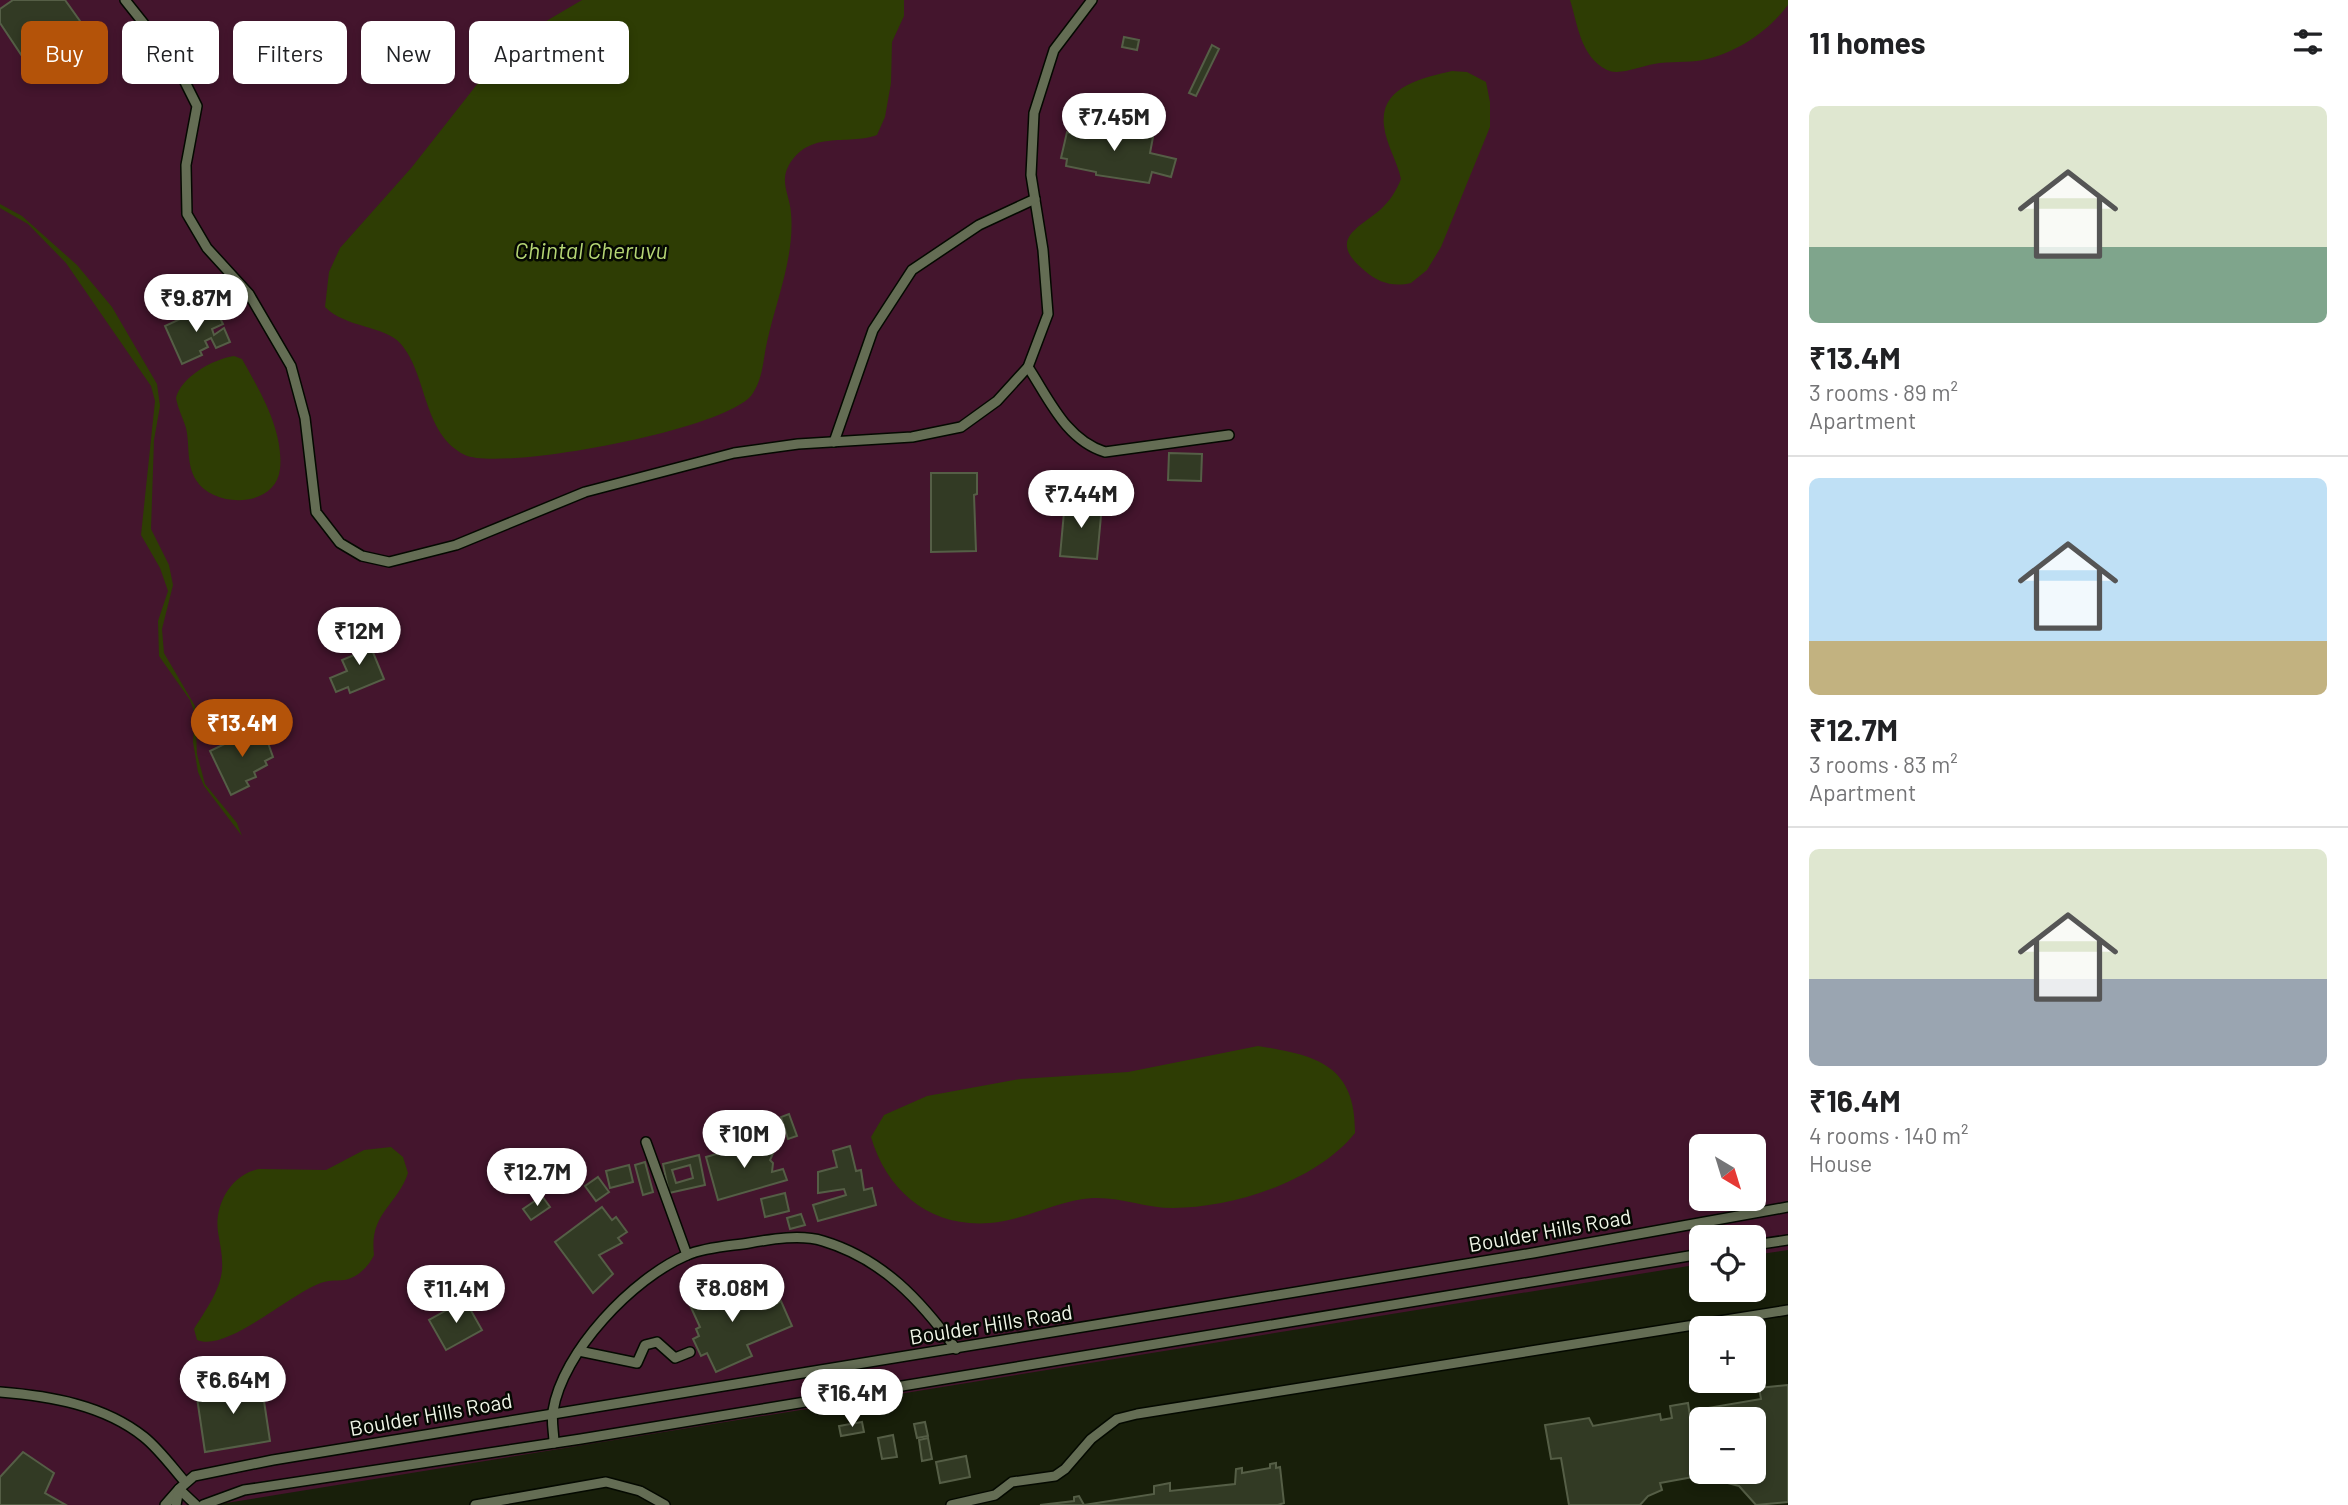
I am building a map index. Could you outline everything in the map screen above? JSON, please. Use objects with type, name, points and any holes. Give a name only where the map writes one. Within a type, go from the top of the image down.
[{"type":"lane","points":[[125,0],[176,64],[197,106],[186,165],[187,214],[207,247],[249,294],[291,366],[305,418],[316,512],[340,542],[362,556],[389,562],[457,545],[585,492],[734,453],[912,437],[961,426],[997,401],[1028,367],[1048,314],[1031,174],[1034,113],[1055,50],[1092,0]]},
{"type":"lane","points":[[834,442],[873,330],[912,270],[979,225],[1035,199]]},
{"type":"lane","points":[[1028,367],[1071,432],[1089,447],[1105,452],[1228,435]]},
{"type":"lane","points":[[646,1142],[687,1255]]},
{"type":"lane","name":"Boulder Hills Road","points":[[182,1485],[202,1474],[273,1460],[552,1412],[956,1349],[1533,1253],[1788,1207]]},
{"type":"lane","points":[[554,1443],[552,1412],[565,1372],[579,1351],[628,1292],[687,1255],[776,1238],[822,1240],[887,1270],[924,1306],[956,1349]]},
{"type":"lane","points":[[1766,1243],[1788,1240]]},
{"type":"lane","points":[[203,1505],[244,1490],[554,1443],[1689,1256]]},
{"type":"lane","points":[[951,1505],[995,1500],[1012,1482],[1055,1476],[1065,1469],[1091,1439],[1117,1419],[1137,1414],[1788,1310]]},
{"type":"lane","points":[[579,1351],[637,1363],[645,1345],[657,1342],[675,1358],[690,1352]]},
{"type":"lane","points":[[0,1392],[69,1401],[115,1419],[145,1438],[196,1505]]},
{"type":"lane","points":[[474,1505],[606,1482],[640,1491],[665,1505]]},
{"type":"lane","points":[[166,1505],[182,1485]]},
{"type":"lane","points":[[176,1505],[182,1485]]},
{"type":"shaded area","points":[[0,0],[1788,0],[1788,1250],[1766,1253],[1766,1225],[1689,1225],[1689,1266],[214,1505],[0,1505]]},
{"type":"water","name":"Chintal Cheruvu","points":[[582,0],[904,0],[904,16],[892,42],[891,83],[885,117],[877,135],[817,143],[796,155],[788,167],[785,184],[791,229],[788,262],[759,381],[753,393],[736,407],[662,433],[566,452],[487,459],[465,455],[441,433],[433,419],[416,371],[400,343],[385,333],[343,319],[325,307],[329,272],[340,248],[412,167],[477,84],[629,84],[629,21],[546,21]]},
{"type":"water","points":[[1570,0],[1788,0],[1788,5],[1771,24],[1750,40],[1715,57],[1612,72],[1591,57],[1581,39]]},
{"type":"water","points":[[1452,71],[1467,72],[1486,82],[1490,102],[1490,127],[1441,247],[1427,270],[1411,283],[1386,283],[1370,275],[1354,260],[1348,251],[1347,243],[1355,229],[1387,203],[1401,179],[1385,133],[1384,112],[1388,102],[1405,86]]},
{"type":"water","points":[[0,204],[22,216],[77,265],[112,307],[157,384],[160,406],[154,440],[151,529],[169,565],[173,585],[162,629],[164,653],[195,706],[197,754],[205,784],[237,823],[242,836],[204,786],[198,772],[193,742],[195,714],[190,700],[159,656],[158,621],[168,591],[160,568],[141,535],[155,401],[151,386],[66,263],[28,224],[0,208]]},
{"type":"water","points":[[234,356],[242,359],[263,398],[274,426],[280,455],[276,482],[268,491],[243,500],[216,496],[196,480],[189,461],[186,428],[176,398],[184,383],[199,370]]},
{"type":"water","points":[[1258,1046],[1314,1059],[1328,1067],[1340,1078],[1348,1092],[1355,1133],[1319,1165],[1297,1178],[1247,1197],[1196,1207],[1173,1208],[1093,1198],[1067,1202],[1003,1221],[969,1223],[931,1212],[900,1190],[878,1157],[871,1137],[884,1115],[927,1096],[1020,1079],[1128,1072]]},
{"type":"water","points":[[391,1147],[403,1157],[408,1173],[380,1219],[374,1241],[374,1255],[365,1268],[348,1279],[327,1281],[311,1288],[225,1338],[210,1342],[197,1340],[194,1329],[221,1278],[222,1260],[217,1222],[219,1211],[227,1192],[240,1177],[259,1169],[326,1170],[364,1150]]},
{"type":"building","points":[[13,0],[65,0],[80,21],[21,21],[21,54],[0,23],[0,9]]},
{"type":"building","points":[[1124,37],[1139,40],[1137,50],[1122,47]]},
{"type":"building","points":[[1212,45],[1219,49],[1196,96],[1189,93]]},
{"type":"building","points":[[1075,120],[1153,137],[1150,153],[1176,159],[1171,177],[1152,172],[1149,183],[1096,175],[1096,172],[1066,166],[1067,159],[1061,158],[1067,132],[1072,134]]},
{"type":"building","points":[[213,304],[223,324],[212,329],[214,335],[224,328],[230,342],[216,348],[211,338],[205,341],[208,347],[200,351],[202,355],[182,364],[165,326],[193,313],[197,323],[201,322],[196,312]]},
{"type":"building","points":[[1169,453],[1202,454],[1201,481],[1168,480]]},
{"type":"building","points":[[931,473],[977,473],[977,494],[974,495],[976,551],[931,552]]},
{"type":"building","points":[[1065,501],[1102,505],[1097,559],[1060,556]]},
{"type":"building","points":[[363,628],[384,679],[350,693],[348,687],[336,692],[330,678],[347,671],[342,660],[359,653],[351,633]]},
{"type":"building","points":[[262,726],[273,757],[265,761],[267,765],[254,772],[256,777],[246,781],[249,786],[231,795],[210,751]]},
{"type":"building","points":[[789,1114],[797,1136],[788,1139],[781,1117]]},
{"type":"building","points":[[758,1136],[775,1149],[770,1160],[773,1163],[772,1172],[783,1169],[787,1180],[718,1200],[706,1157],[734,1149],[738,1158],[743,1157]]},
{"type":"building","points":[[850,1146],[856,1171],[861,1170],[864,1190],[872,1188],[876,1205],[818,1221],[813,1205],[846,1195],[844,1189],[818,1193],[818,1172],[837,1167],[833,1151]]},
{"type":"building","points":[[699,1155],[705,1185],[669,1193],[663,1164]],"holes":[[[690,1165],[693,1178],[676,1183],[672,1170]]]},
{"type":"building","points":[[645,1162],[653,1192],[643,1195],[635,1165]]},
{"type":"building","points":[[629,1165],[633,1182],[610,1188],[606,1171]]},
{"type":"building","points":[[598,1177],[609,1192],[596,1201],[585,1186]]},
{"type":"building","points":[[785,1193],[789,1211],[765,1217],[761,1199]]},
{"type":"building","points":[[542,1196],[550,1207],[531,1220],[523,1209]]},
{"type":"building","points":[[602,1207],[612,1220],[616,1217],[627,1232],[618,1238],[622,1243],[599,1255],[613,1274],[593,1293],[555,1242]]},
{"type":"building","points":[[801,1214],[805,1225],[790,1229],[787,1218]]},
{"type":"building","points":[[707,1280],[710,1288],[718,1284],[729,1307],[761,1292],[766,1302],[775,1298],[777,1303],[781,1301],[792,1326],[747,1345],[752,1356],[716,1372],[707,1353],[701,1356],[693,1339],[699,1336],[696,1329],[700,1327],[683,1290]]},
{"type":"building","points":[[465,1300],[482,1330],[446,1350],[429,1320]]},
{"type":"building","points":[[261,1381],[270,1441],[205,1452],[196,1391]]},
{"type":"building","points":[[1788,1385],[1788,1502],[1756,1505],[1739,1486],[1731,1484],[1766,1484],[1766,1407],[1714,1407],[1761,1399],[1760,1393],[1766,1393],[1766,1387]]},
{"type":"building","points":[[1688,1403],[1689,1478],[1660,1483],[1662,1490],[1648,1496],[1640,1505],[1569,1505],[1561,1458],[1551,1459],[1545,1425],[1589,1418],[1593,1426],[1660,1414],[1661,1420],[1672,1418],[1670,1406]]},
{"type":"building","points":[[862,1422],[864,1432],[841,1436],[839,1426]]},
{"type":"building","points":[[925,1422],[928,1436],[917,1438],[914,1424]]},
{"type":"building","points":[[893,1435],[897,1457],[882,1459],[878,1438]]},
{"type":"building","points":[[928,1438],[932,1459],[922,1461],[919,1440]]},
{"type":"building","points":[[23,1452],[54,1473],[45,1493],[66,1505],[0,1505],[0,1477]]},
{"type":"building","points":[[966,1456],[970,1477],[940,1483],[936,1462]]},
{"type":"building","points":[[1276,1463],[1276,1468],[1280,1467],[1284,1503],[1278,1505],[1084,1505],[1154,1494],[1154,1486],[1170,1483],[1170,1491],[1235,1484],[1236,1469],[1242,1468],[1242,1473],[1270,1468],[1270,1464]]},
{"type":"building","points":[[1079,1496],[1084,1505],[1040,1505],[1074,1501],[1074,1497]]}]
